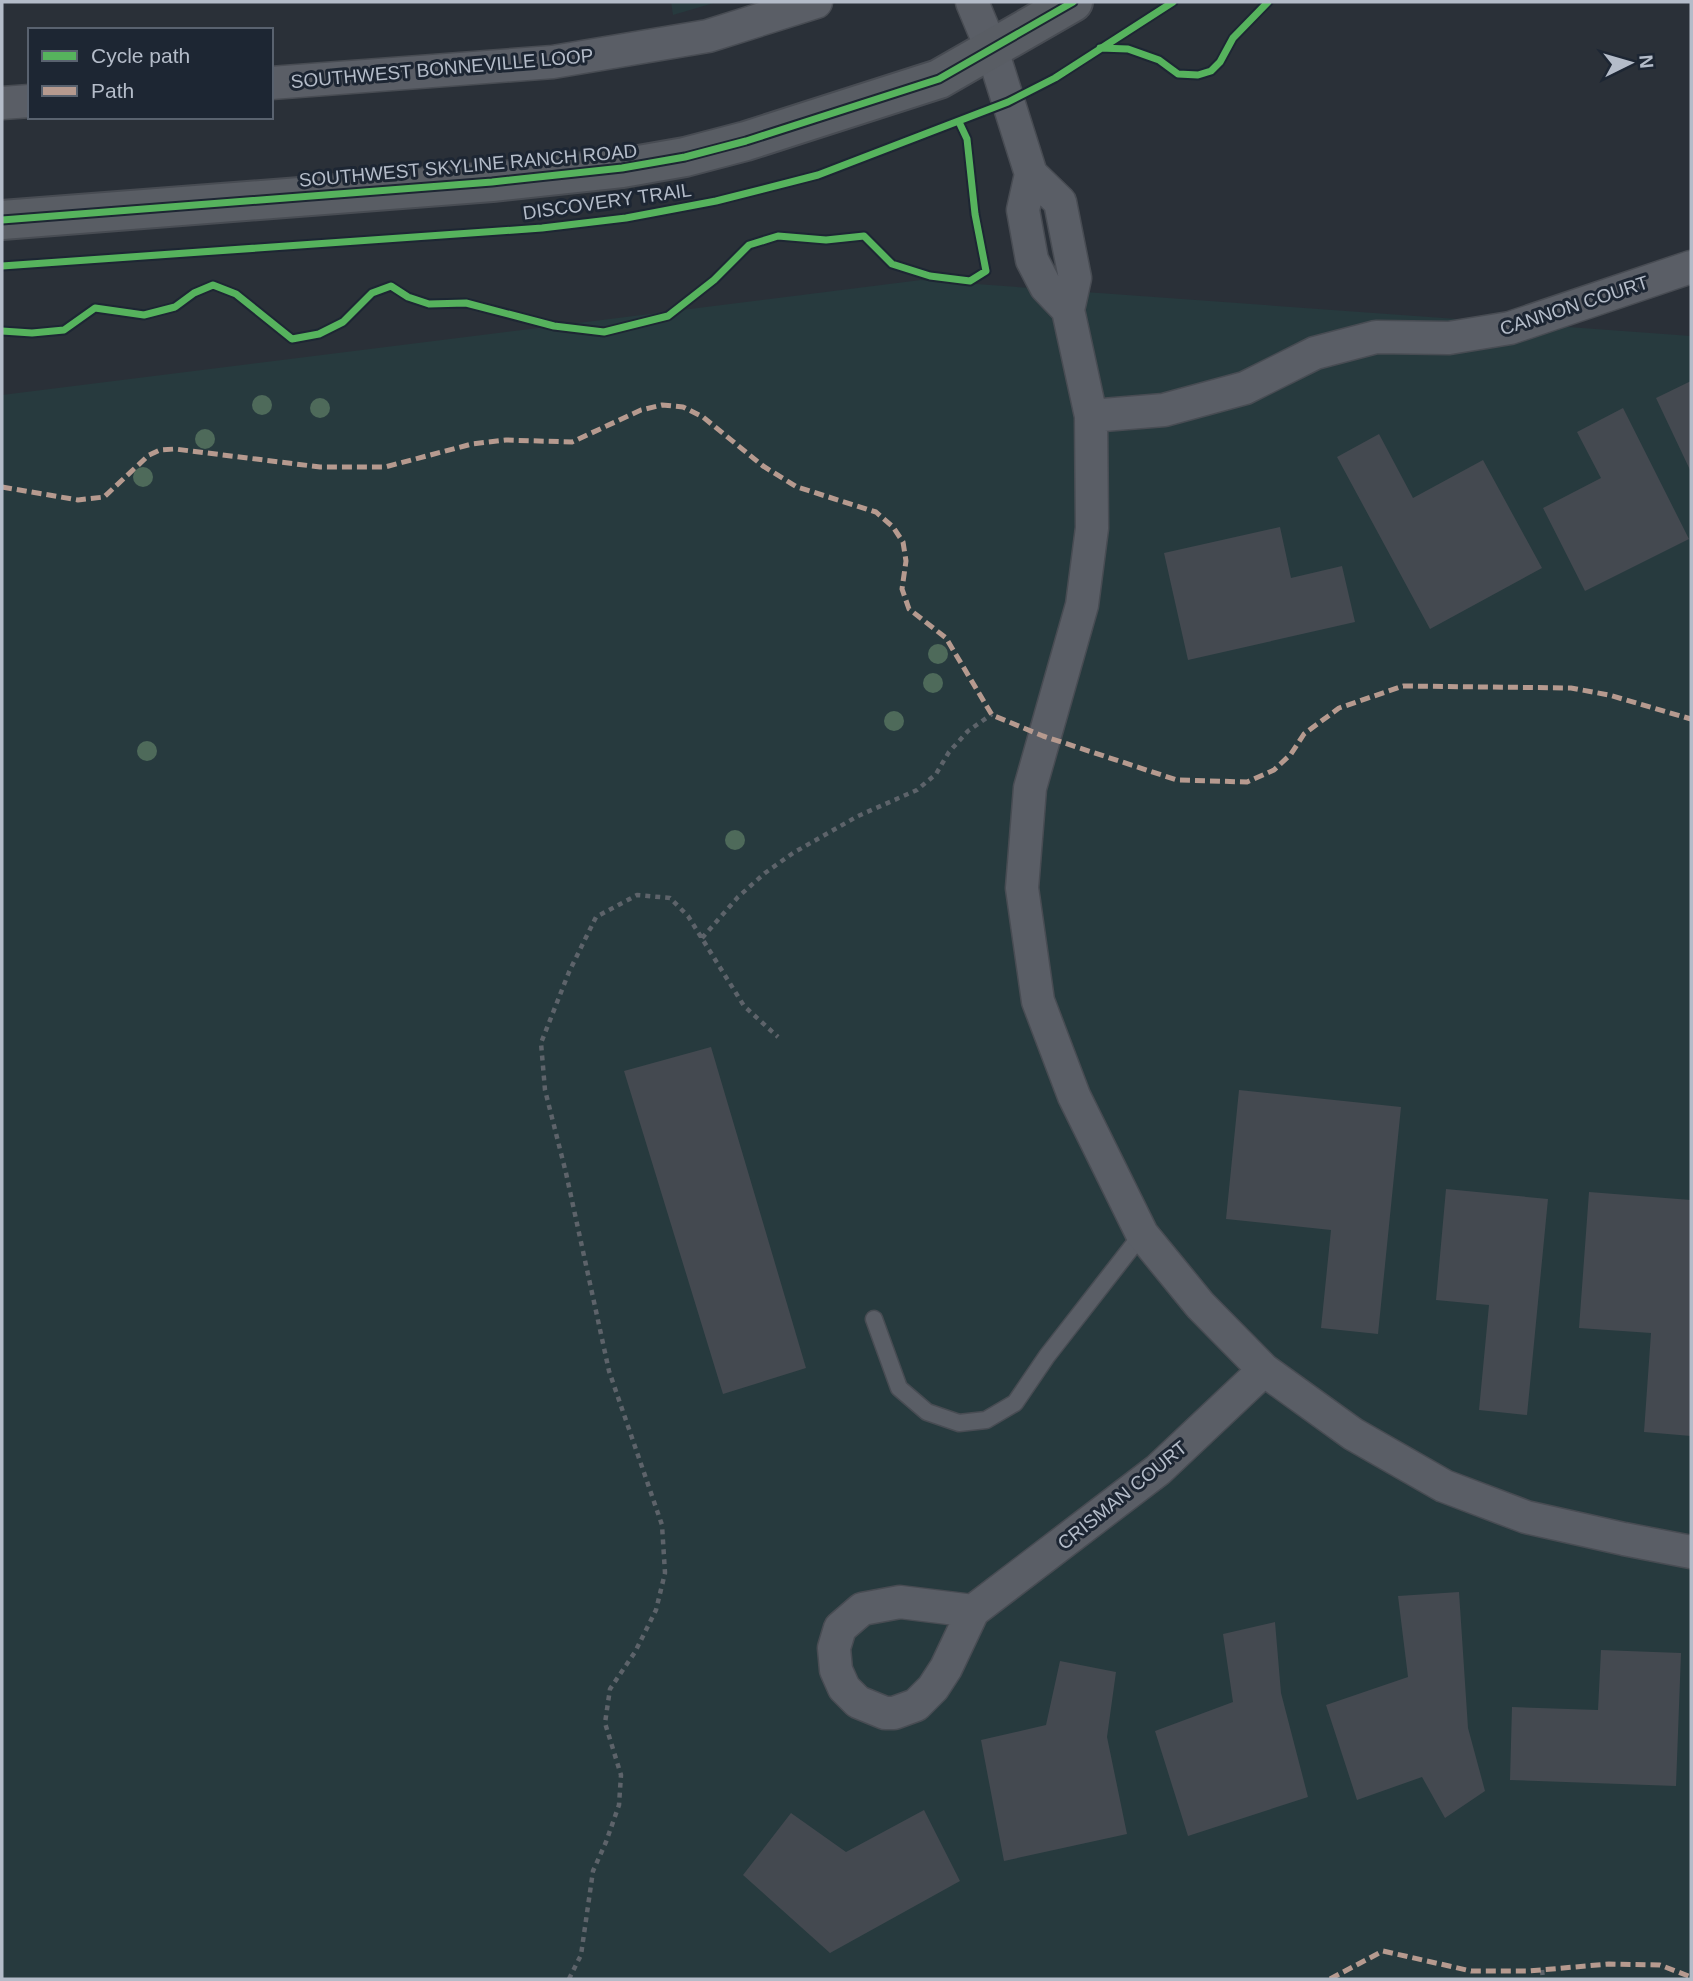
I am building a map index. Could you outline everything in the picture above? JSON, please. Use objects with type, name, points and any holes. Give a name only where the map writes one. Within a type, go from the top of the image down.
[{"type":"street","name":"SOUTHWEST BONNEVILLE LOOP","points":[[273,83],[553,62],[708,37],[816,2]]},
{"type":"street","points":[[972,2],[992,50],[1031,174],[1060,202],[1074,278],[1068,310],[1091,416],[1092,528],[1082,605],[1030,788],[1022,888],[1038,1001],[1074,1096],[1142,1234],[1200,1305],[1264,1370],[1353,1434],[1444,1486],[1526,1517],[1691,1552]]},
{"type":"street","name":"SOUTHWEST SKYLINE RANCH ROAD","points":[[2,220],[492,182],[622,168],[685,157],[771,134],[939,79],[1073,2]]},
{"type":"street","points":[[2,103],[28,101]]},
{"type":"street","name":"CANNON COURT","points":[[1091,416],[1176,407],[1245,387],[1315,353],[1376,337],[1449,338],[1510,328],[1691,267]]},
{"type":"street","name":"CRISMAN COURT","points":[[974,1611],[900,1602],[862,1609],[840,1628],[834,1647],[836,1670],[844,1688],[858,1702],[884,1713],[894,1713],[916,1705],[933,1688],[946,1668],[974,1611],[1158,1470],[1264,1370]]},
{"type":"lane","points":[[874,1319],[899,1388],[927,1412],[959,1423],[986,1420],[1015,1403],[1047,1356],[1142,1234]]},
{"type":"path","points":[[702,937],[738,897],[793,853],[858,816],[917,790],[936,774],[949,752],[968,731],[992,714]]},
{"type":"path","points":[[569,1979],[581,1955],[593,1871],[618,1805],[621,1775],[605,1723],[610,1689],[635,1652],[656,1610],[665,1573],[662,1525],[609,1371],[545,1090],[541,1043],[569,972],[596,917],[637,895],[670,898],[688,916],[744,1006],[778,1037]]},
{"type":"path","points":[[1542,1970],[1543,1979]]},
{"type":"green space","points":[[671,2],[717,2],[673,15]]},
{"type":"green space","points":[[921,280],[1691,336],[1691,1979],[2,1979],[2,395]]},
{"type":"building","points":[[1691,381],[1691,472],[1656,398]]},
{"type":"building","points":[[1623,408],[1689,539],[1585,591],[1543,508],[1601,478],[1577,432]]},
{"type":"building","points":[[1379,434],[1413,498],[1483,460],[1542,568],[1430,629],[1337,457]]},
{"type":"building","points":[[1280,527],[1291,578],[1342,566],[1355,622],[1188,660],[1164,553]]},
{"type":"building","points":[[711,1047],[806,1368],[723,1394],[624,1071]]},
{"type":"building","points":[[1239,1090],[1401,1107],[1378,1334],[1321,1328],[1331,1230],[1226,1219]]},
{"type":"building","points":[[1446,1189],[1548,1199],[1527,1415],[1479,1410],[1489,1305],[1436,1300]]},
{"type":"building","points":[[1589,1192],[1691,1200],[1691,1436],[1644,1432],[1651,1333],[1579,1328]]},
{"type":"building","points":[[1459,1592],[1468,1728],[1485,1791],[1445,1818],[1422,1777],[1357,1800],[1326,1705],[1408,1677],[1398,1596]]},
{"type":"building","points":[[1275,1622],[1281,1693],[1308,1797],[1188,1836],[1155,1731],[1233,1702],[1223,1634]]},
{"type":"building","points":[[1601,1650],[1681,1653],[1676,1786],[1510,1780],[1512,1707],[1598,1710]]},
{"type":"building","points":[[1060,1661],[1116,1672],[1107,1737],[1127,1834],[1004,1861],[981,1740],[1046,1725]]},
{"type":"building","points":[[924,1810],[960,1881],[830,1953],[743,1875],[791,1813],[846,1852]]},
{"type":"marked path","points":[[2,487],[78,500],[104,497],[149,455],[160,450],[175,449],[320,467],[385,467],[472,444],[506,440],[572,442],[641,410],[662,405],[683,407],[703,417],[763,466],[797,487],[876,512],[893,527],[903,542],[906,561],[902,589],[909,609],[946,638],[992,715],[1043,736],[1177,780],[1247,782],[1274,770],[1291,754],[1304,734],[1339,708],[1403,686],[1571,688],[1609,695],[1691,719]]},
{"type":"marked path","points":[[1330,1979],[1383,1951],[1471,1971],[1529,1971],[1609,1964],[1660,1965],[1691,1977]]},
{"type":"cycle path","points":[[2,220],[492,182],[622,168],[685,157],[746,141],[939,79],[1073,2]]},
{"type":"cycle path","name":"DISCOVERY TRAIL","points":[[2,266],[542,228],[626,218],[716,201],[818,175],[1008,102],[1055,78],[1173,2]]},
{"type":"cycle path","points":[[1100,48],[1128,49],[1159,60],[1178,74],[1198,75],[1211,71],[1220,62],[1233,38],[1268,2]]},
{"type":"cycle path","points":[[2,331],[32,333],[64,330],[95,308],[144,315],[175,307],[194,293],[213,285],[236,294],[292,339],[319,334],[343,322],[372,293],[391,286],[408,297],[429,304],[466,303],[554,326],[604,332],[668,316],[714,280],[749,245],[778,236],[826,240],[864,236],[892,264],[930,276],[970,281],[986,271],[975,214],[967,139],[959,122]]}]
